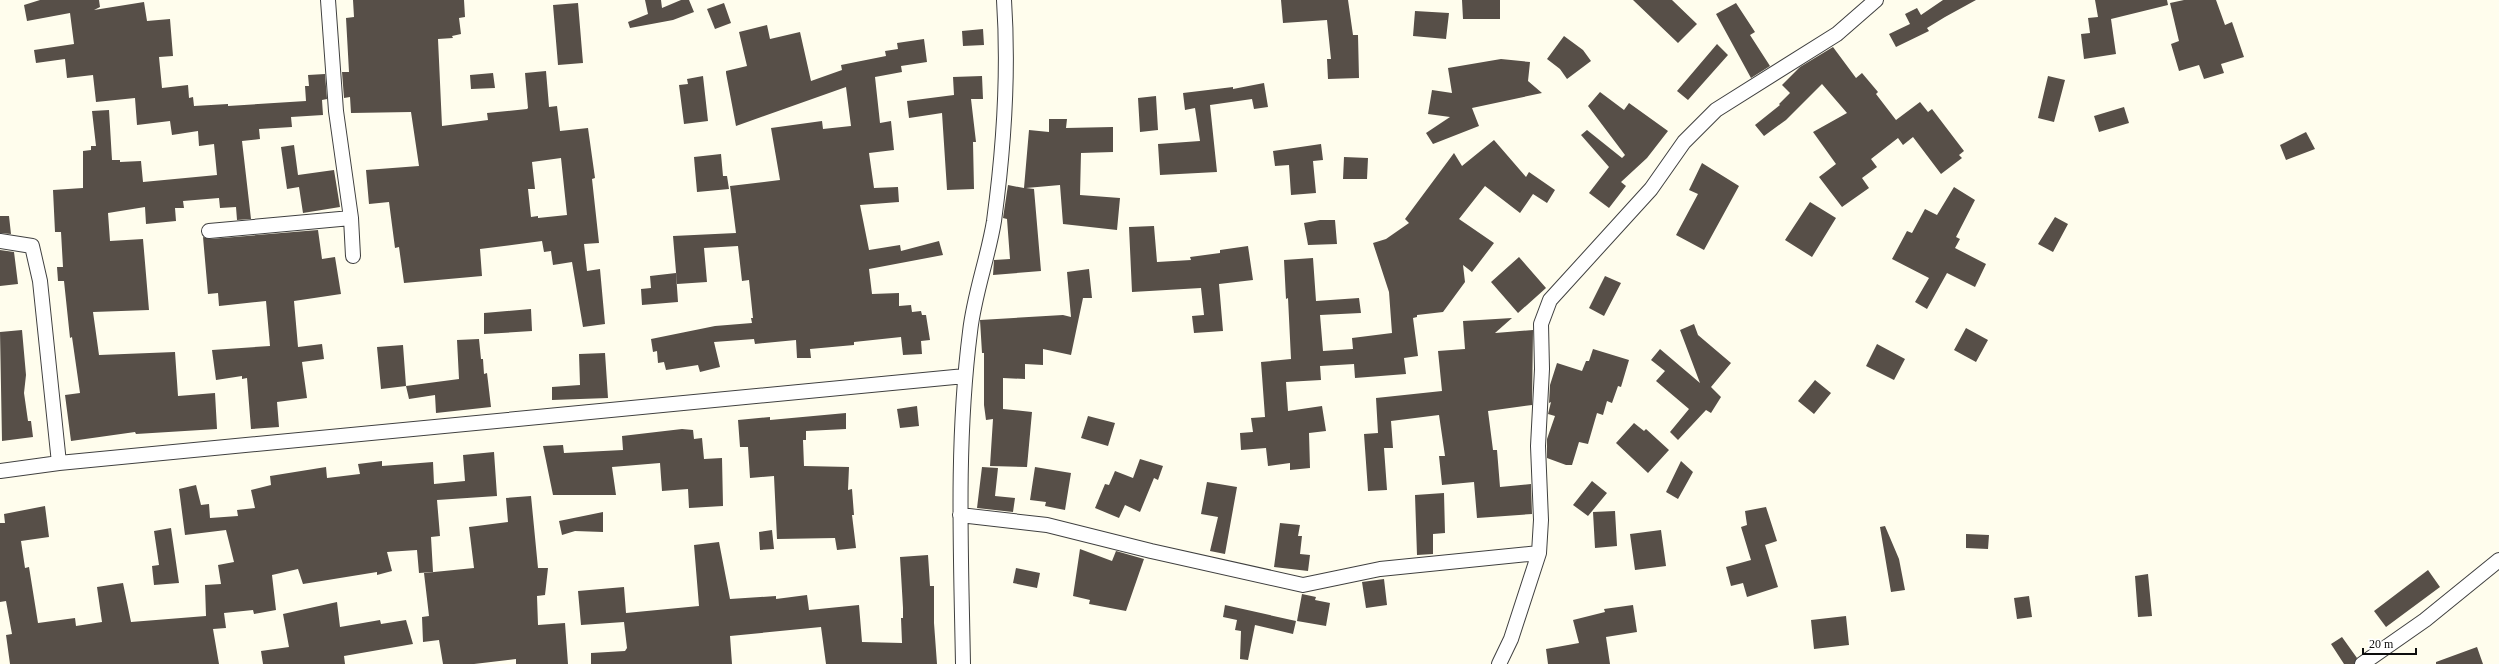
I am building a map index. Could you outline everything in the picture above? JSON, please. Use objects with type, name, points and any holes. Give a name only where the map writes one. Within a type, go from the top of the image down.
[{"type":"street","points":[[328,0],[336,111],[351,218],[353,256]]},
{"type":"street","points":[[963,664],[960,515],[961,412],[970,330],[993,222],[1007,98],[1008,50],[1004,0]]},
{"type":"street","points":[[1499,664],[1510,639],[1539,553],[1541,520],[1538,446],[1542,369],[1540,324],[1550,300],[1651,189],[1684,142],[1716,110],[1837,34],[1876,0]]},
{"type":"street","points":[[209,231],[351,218]]},
{"type":"street","points":[[0,241],[32,246],[40,281],[59,463]]},
{"type":"street","points":[[0,471],[59,463],[965,376]]},
{"type":"street","points":[[960,515],[1047,525],[1151,551],[1303,585],[1380,569],[1539,553]]},
{"type":"street","points":[[2362,664],[2425,620],[2499,560]]},
{"type":"building","points":[[40,0],[99,0],[100,7],[94,10],[144,2],[147,21],[170,19],[173,56],[159,57],[162,88],[188,85],[189,98],[193,97],[194,106],[228,104],[228,106],[306,101],[305,86],[309,86],[308,75],[325,74],[327,99],[322,100],[323,115],[291,117],[292,127],[259,129],[260,139],[242,141],[251,219],[237,220],[236,207],[220,208],[219,198],[183,201],[184,208],[175,208],[176,221],[146,224],[145,207],[108,213],[110,241],[143,239],[149,310],[93,312],[99,355],[175,352],[178,396],[215,393],[217,429],[136,434],[135,432],[71,441],[65,395],[80,393],[72,337],[70,338],[64,281],[58,281],[57,267],[63,267],[61,232],[55,232],[53,190],[83,188],[83,151],[91,150],[91,146],[96,146],[92,111],[109,110],[112,160],[120,160],[120,162],[141,161],[143,182],[217,175],[214,144],[199,146],[198,131],[172,135],[170,121],[137,125],[135,98],[96,102],[93,75],[67,78],[65,59],[36,63],[34,50],[74,44],[70,13],[27,21],[24,5]]},
{"type":"building","points":[[353,0],[464,0],[465,17],[459,18],[461,34],[452,36],[453,38],[438,39],[442,126],[488,120],[487,113],[527,109],[525,73],[546,71],[549,107],[557,106],[560,131],[588,128],[595,178],[592,179],[599,243],[584,244],[587,271],[600,269],[605,324],[583,327],[572,262],[553,265],[551,251],[544,252],[542,241],[480,249],[482,276],[404,283],[399,247],[395,248],[389,202],[369,204],[366,170],[419,166],[411,112],[351,113],[350,97],[344,98],[342,72],[349,72],[346,18],[354,17]],"holes":[[[561,158],[567,215],[538,218],[538,216],[531,217],[528,189],[535,189],[532,162]]]},
{"type":"building","points":[[645,0],[661,0],[662,8],[681,0],[689,0],[694,12],[673,20],[630,28],[628,22],[648,14]]},
{"type":"building","points":[[1281,0],[1348,0],[1353,35],[1358,35],[1359,78],[1328,79],[1327,59],[1331,59],[1327,20],[1283,23]]},
{"type":"building","points":[[1462,0],[1500,0],[1500,19],[1463,19]]},
{"type":"building","points":[[1633,0],[1672,0],[1697,24],[1678,43]]},
{"type":"building","points":[[1943,0],[1976,0],[1927,28],[1929,31],[1896,47],[1889,34],[1910,24],[1905,14],[1917,8],[1921,15]]},
{"type":"building","points":[[2095,0],[2167,0],[2168,5],[2111,19],[2116,54],[2084,59],[2081,34],[2090,33],[2088,18],[2098,17]]},
{"type":"building","points":[[2184,0],[2216,0],[2225,25],[2232,22],[2244,57],[2221,64],[2224,73],[2204,79],[2199,65],[2179,71],[2171,44],[2179,41],[2170,3]]},
{"type":"building","points":[[578,3],[583,63],[558,65],[553,5]]},
{"type":"building","points":[[724,3],[731,23],[715,29],[707,9]]},
{"type":"building","points":[[1736,3],[1755,32],[1750,35],[1770,66],[1751,78],[1716,14]]},
{"type":"building","points":[[1415,11],[1449,13],[1446,39],[1413,36]]},
{"type":"building","points":[[767,25],[770,39],[800,32],[811,81],[842,70],[841,65],[886,56],[885,51],[898,49],[897,43],[924,39],[927,62],[901,66],[902,72],[875,77],[880,123],[891,121],[894,150],[869,153],[874,188],[898,187],[899,202],[860,205],[869,250],[900,245],[901,251],[939,241],[943,255],[869,269],[872,294],[899,293],[899,306],[911,305],[912,312],[921,311],[922,315],[926,315],[930,340],[921,341],[922,354],[903,355],[901,337],[854,342],[854,345],[810,349],[811,358],[797,358],[796,340],[755,344],[754,339],[714,342],[720,367],[700,372],[698,365],[666,370],[664,362],[658,363],[657,351],[653,352],[651,339],[715,326],[752,323],[751,318],[753,318],[749,280],[742,281],[738,246],[704,248],[707,282],[677,284],[673,236],[736,233],[730,186],[780,180],[771,128],[822,121],[823,129],[851,126],[846,87],[736,126],[726,71],[747,66],[739,32]]},
{"type":"building","points":[[983,29],[984,45],[963,46],[962,31]]},
{"type":"building","points":[[1564,36],[1583,50],[1591,61],[1567,79],[1560,69],[1547,59]]},
{"type":"building","points":[[1717,44],[1728,55],[1688,100],[1677,91]]},
{"type":"building","points":[[1833,47],[1856,78],[1862,73],[1878,92],[1876,94],[1896,120],[1920,102],[1928,112],[1932,109],[1964,151],[1959,155],[1962,158],[1941,174],[1913,137],[1903,145],[1898,138],[1871,159],[1877,167],[1862,178],[1869,188],[1842,207],[1819,177],[1836,164],[1813,132],[1847,113],[1822,84],[1786,120],[1764,136],[1755,125],[1780,105],[1779,104],[1790,93],[1782,85],[1800,67]]},
{"type":"building","points":[[1501,59],[1530,62],[1528,81],[1542,93],[1472,108],[1479,126],[1433,144],[1426,133],[1450,117],[1428,114],[1432,90],[1452,93],[1448,68]]},
{"type":"building","points":[[493,73],[495,88],[471,89],[470,75]]},
{"type":"building","points":[[703,76],[708,121],[684,124],[679,85],[688,84],[687,79]]},
{"type":"building","points":[[982,76],[983,99],[971,99],[976,142],[973,142],[974,189],[947,190],[942,113],[909,118],[907,101],[954,95],[953,77]]},
{"type":"building","points":[[2048,76],[2065,80],[2054,122],[2038,118]]},
{"type":"building","points":[[1264,83],[1268,107],[1254,109],[1252,99],[1210,105],[1217,172],[1160,175],[1158,144],[1200,141],[1195,108],[1185,110],[1183,93],[1233,87],[1233,89]]},
{"type":"building","points":[[1600,92],[1624,110],[1629,103],[1668,131],[1647,158],[1621,182],[1626,186],[1609,208],[1589,193],[1609,167],[1581,135],[1587,130],[1622,158],[1625,155],[1588,106]]},
{"type":"building","points":[[1156,96],[1158,130],[1140,132],[1138,98]]},
{"type":"building","points":[[2124,107],[2129,123],[2099,132],[2094,116]]},
{"type":"building","points":[[1049,119],[1067,119],[1066,128],[1113,127],[1113,152],[1081,153],[1080,195],[1120,198],[1117,230],[1063,224],[1060,185],[1026,188],[1034,189],[1041,271],[993,275],[994,260],[1010,259],[1007,219],[1003,218],[1008,185],[1024,188],[1029,130],[1049,132]]},
{"type":"building","points":[[2306,132],[2315,149],[2286,160],[2280,145]]},
{"type":"building","points":[[1494,140],[1526,177],[1529,172],[1555,190],[1547,203],[1533,194],[1520,213],[1485,186],[1459,219],[1494,243],[1472,272],[1463,265],[1465,282],[1443,312],[1417,315],[1417,317],[1413,318],[1418,356],[1404,358],[1406,374],[1355,378],[1354,364],[1320,366],[1321,380],[1286,382],[1288,411],[1322,406],[1326,431],[1309,433],[1310,468],[1290,470],[1290,463],[1268,466],[1266,448],[1241,450],[1240,433],[1253,432],[1251,418],[1265,417],[1261,362],[1291,359],[1288,298],[1286,299],[1284,260],[1313,258],[1316,301],[1359,298],[1361,313],[1320,315],[1323,351],[1353,349],[1352,338],[1392,333],[1389,292],[1373,243],[1386,239],[1409,223],[1405,219],[1454,153],[1462,166]]},
{"type":"building","points":[[1321,144],[1323,160],[1313,161],[1316,193],[1291,195],[1289,165],[1275,166],[1273,151]]},
{"type":"building","points":[[294,145],[298,175],[334,170],[340,207],[303,213],[299,187],[287,189],[281,147]]},
{"type":"building","points":[[721,154],[723,176],[727,176],[729,189],[697,192],[694,157]]},
{"type":"building","points":[[1344,157],[1368,158],[1367,179],[1343,179]]},
{"type":"building","points":[[1702,163],[1739,186],[1704,250],[1676,235],[1698,194],[1689,190]]},
{"type":"building","points":[[1954,187],[1975,200],[1956,237],[1960,239],[1955,248],[1986,264],[1975,287],[1947,273],[1927,309],[1915,302],[1929,278],[1892,259],[1907,231],[1912,233],[1925,209],[1937,215]]},
{"type":"building","points":[[1810,202],[1836,218],[1812,257],[1785,240]]},
{"type":"building","points":[[0,216],[9,216],[11,234],[0,233]]},
{"type":"building","points":[[2055,217],[2068,224],[2053,252],[2038,244]]},
{"type":"building","points":[[1320,220],[1335,220],[1337,244],[1308,245],[1304,223]]},
{"type":"building","points":[[1154,226],[1157,262],[1191,260],[1190,257],[1220,253],[1220,250],[1248,246],[1253,280],[1219,284],[1223,331],[1194,333],[1192,316],[1204,315],[1201,288],[1132,292],[1129,227]]},
{"type":"building","points":[[318,230],[322,259],[335,257],[341,294],[294,301],[298,347],[322,344],[324,359],[302,362],[307,398],[277,402],[279,427],[251,429],[247,378],[242,379],[242,376],[216,380],[212,350],[270,346],[266,301],[219,306],[218,293],[208,294],[203,237],[210,239]]},
{"type":"building","points":[[0,250],[14,252],[18,284],[0,286]]},
{"type":"building","points":[[1519,257],[1546,288],[1518,313],[1491,282]]},
{"type":"building","points":[[1089,269],[1092,298],[1083,298],[1071,355],[1043,349],[1043,365],[1025,364],[1025,379],[1003,378],[1003,409],[1032,412],[1027,467],[990,466],[993,419],[986,420],[984,405],[984,353],[982,353],[980,320],[1063,315],[1071,317],[1067,272]]},
{"type":"building","points":[[676,273],[678,302],[642,305],[641,289],[651,288],[650,276]]},
{"type":"building","points":[[1605,276],[1621,283],[1604,316],[1589,308]]},
{"type":"building","points":[[531,309],[532,331],[484,334],[484,313]]},
{"type":"building","points":[[1512,318],[1495,333],[1533,330],[1532,405],[1488,411],[1493,450],[1497,450],[1500,487],[1531,484],[1532,514],[1477,518],[1474,482],[1442,485],[1439,456],[1445,456],[1439,415],[1391,421],[1393,448],[1384,448],[1387,490],[1368,491],[1364,434],[1378,433],[1376,398],[1442,391],[1438,351],[1465,349],[1463,321]]},
{"type":"building","points":[[1694,324],[1698,335],[1731,363],[1711,387],[1721,397],[1711,413],[1706,410],[1678,440],[1670,432],[1689,409],[1656,381],[1665,371],[1651,360],[1660,349],[1700,383],[1680,330]]},
{"type":"building","points":[[1966,328],[1988,340],[1976,362],[1954,350]]},
{"type":"building","points":[[22,330],[26,375],[24,393],[28,421],[31,421],[33,437],[2,441],[0,332]]},
{"type":"building","points":[[479,339],[484,374],[487,373],[491,407],[436,413],[435,395],[409,399],[406,386],[459,379],[457,340]]},
{"type":"building","points":[[1877,344],[1905,359],[1894,380],[1866,366]]},
{"type":"building","points":[[403,345],[406,386],[381,389],[377,347]]},
{"type":"building","points":[[1593,349],[1629,360],[1621,387],[1618,386],[1612,403],[1607,401],[1603,415],[1597,413],[1588,444],[1579,442],[1572,465],[1566,465],[1547,458],[1547,439],[1555,416],[1548,414],[1551,402],[1549,403],[1550,385],[1557,363],[1582,371],[1586,361],[1589,361]]},
{"type":"building","points":[[605,353],[608,398],[552,400],[552,387],[580,385],[579,354]]},
{"type":"building","points":[[1815,380],[1831,393],[1814,414],[1798,401]]},
{"type":"building","points":[[917,406],[919,426],[900,428],[897,409]]},
{"type":"building","points":[[846,413],[846,429],[806,431],[806,440],[803,440],[804,466],[849,467],[848,490],[852,489],[854,515],[852,515],[856,548],[837,550],[835,538],[777,539],[774,476],[750,478],[748,447],[740,447],[738,420],[770,417],[770,420]]},
{"type":"building","points":[[1088,416],[1115,423],[1108,446],[1081,438]]},
{"type":"building","points":[[1634,423],[1644,431],[1646,429],[1669,450],[1648,473],[1616,443]]},
{"type":"building","points":[[682,429],[693,430],[694,439],[702,438],[704,459],[722,458],[723,506],[689,508],[688,489],[662,491],[660,463],[612,467],[616,495],[553,495],[543,446],[563,445],[564,453],[623,450],[622,436]]},
{"type":"building","points":[[494,452],[497,496],[437,500],[440,536],[431,537],[433,572],[419,573],[417,550],[387,552],[392,571],[377,575],[377,572],[303,584],[298,569],[272,575],[276,610],[254,614],[253,610],[224,613],[226,628],[213,629],[219,664],[10,664],[6,635],[12,634],[6,601],[0,602],[0,523],[5,523],[4,514],[45,506],[49,537],[21,541],[25,568],[29,567],[38,623],[75,618],[76,626],[102,622],[97,587],[123,583],[131,622],[206,616],[205,585],[221,584],[218,565],[234,562],[226,530],[185,535],[179,489],[196,485],[201,505],[209,504],[210,518],[238,516],[237,510],[255,508],[251,490],[271,485],[270,476],[326,467],[327,478],[360,474],[358,464],[382,461],[382,466],[433,462],[434,484],[465,481],[463,455]]},
{"type":"building","points":[[1140,459],[1163,466],[1158,480],[1154,478],[1140,512],[1125,505],[1119,518],[1095,508],[1105,484],[1109,485],[1115,471],[1133,478]]},
{"type":"building","points":[[1681,461],[1693,472],[1678,499],[1666,492]]},
{"type":"building","points":[[982,467],[998,468],[995,496],[1015,498],[1013,512],[977,508]]},
{"type":"building","points":[[1035,467],[1071,473],[1065,510],[1045,506],[1046,502],[1030,500]]},
{"type":"building","points":[[1592,481],[1607,493],[1588,516],[1573,505]]},
{"type":"building","points":[[1207,482],[1237,487],[1225,554],[1210,551],[1218,517],[1201,514]]},
{"type":"building","points":[[1444,493],[1445,533],[1433,534],[1433,554],[1417,555],[1415,495]]},
{"type":"building","points":[[531,496],[538,568],[548,568],[545,595],[537,596],[538,625],[565,623],[568,664],[516,664],[516,659],[474,664],[443,664],[439,640],[423,642],[422,617],[429,616],[424,573],[474,568],[469,527],[508,522],[506,498]]},
{"type":"building","points":[[1766,507],[1777,541],[1765,545],[1778,587],[1747,597],[1743,583],[1731,586],[1726,567],[1751,560],[1741,527],[1747,525],[1745,511]]},
{"type":"building","points":[[1615,511],[1617,546],[1595,548],[1593,512]]},
{"type":"building","points":[[603,512],[603,532],[575,531],[562,535],[559,521]]},
{"type":"building","points":[[1280,523],[1300,525],[1298,536],[1302,536],[1300,554],[1310,555],[1308,571],[1274,567]]},
{"type":"building","points":[[1885,526],[1899,559],[1905,590],[1891,592],[1880,527]]},
{"type":"building","points":[[171,528],[179,583],[154,585],[152,566],[159,565],[154,531]]},
{"type":"building","points":[[772,530],[774,549],[760,550],[759,532]]},
{"type":"building","points":[[1661,530],[1666,566],[1635,570],[1630,534]]},
{"type":"building","points":[[1966,534],[1989,535],[1988,549],[1966,548]]},
{"type":"building","points":[[719,542],[730,599],[776,596],[776,599],[807,595],[809,610],[859,605],[862,642],[902,643],[901,618],[903,618],[903,608],[900,557],[928,555],[930,586],[934,586],[934,623],[937,664],[826,664],[821,627],[730,636],[732,664],[591,664],[591,653],[625,651],[627,648],[624,622],[581,625],[578,591],[624,587],[626,613],[699,606],[694,545]]},
{"type":"building","points":[[1080,549],[1112,561],[1116,551],[1144,559],[1126,611],[1089,604],[1090,600],[1073,596]]},
{"type":"building","points":[[1016,568],[1040,573],[1037,588],[1013,583]]},
{"type":"building","points":[[2428,570],[2440,587],[2386,627],[2374,611]]},
{"type":"building","points":[[2148,574],[2152,616],[2138,617],[2135,576]]},
{"type":"building","points":[[1384,579],[1387,605],[1366,608],[1362,582]]},
{"type":"building","points":[[1302,594],[1316,597],[1315,600],[1330,603],[1326,626],[1297,621]]},
{"type":"building","points":[[2029,596],[2032,617],[2017,619],[2014,598]]},
{"type":"building","points":[[337,602],[340,627],[380,620],[381,624],[406,620],[413,644],[344,656],[345,664],[263,664],[261,651],[289,647],[283,614]]},
{"type":"building","points":[[1225,605],[1296,621],[1293,634],[1255,625],[1248,660],[1240,659],[1241,631],[1235,630],[1237,620],[1223,617]]},
{"type":"building","points":[[1633,605],[1637,632],[1606,637],[1610,664],[1548,664],[1546,649],[1579,643],[1573,620],[1605,612],[1604,609]]},
{"type":"building","points":[[1846,616],[1849,645],[1814,649],[1811,620]]},
{"type":"building","points":[[2342,637],[2357,658],[2354,664],[2344,664],[2331,644]]},
{"type":"building","points":[[2477,647],[2483,664],[2436,664],[2436,662]]}]
